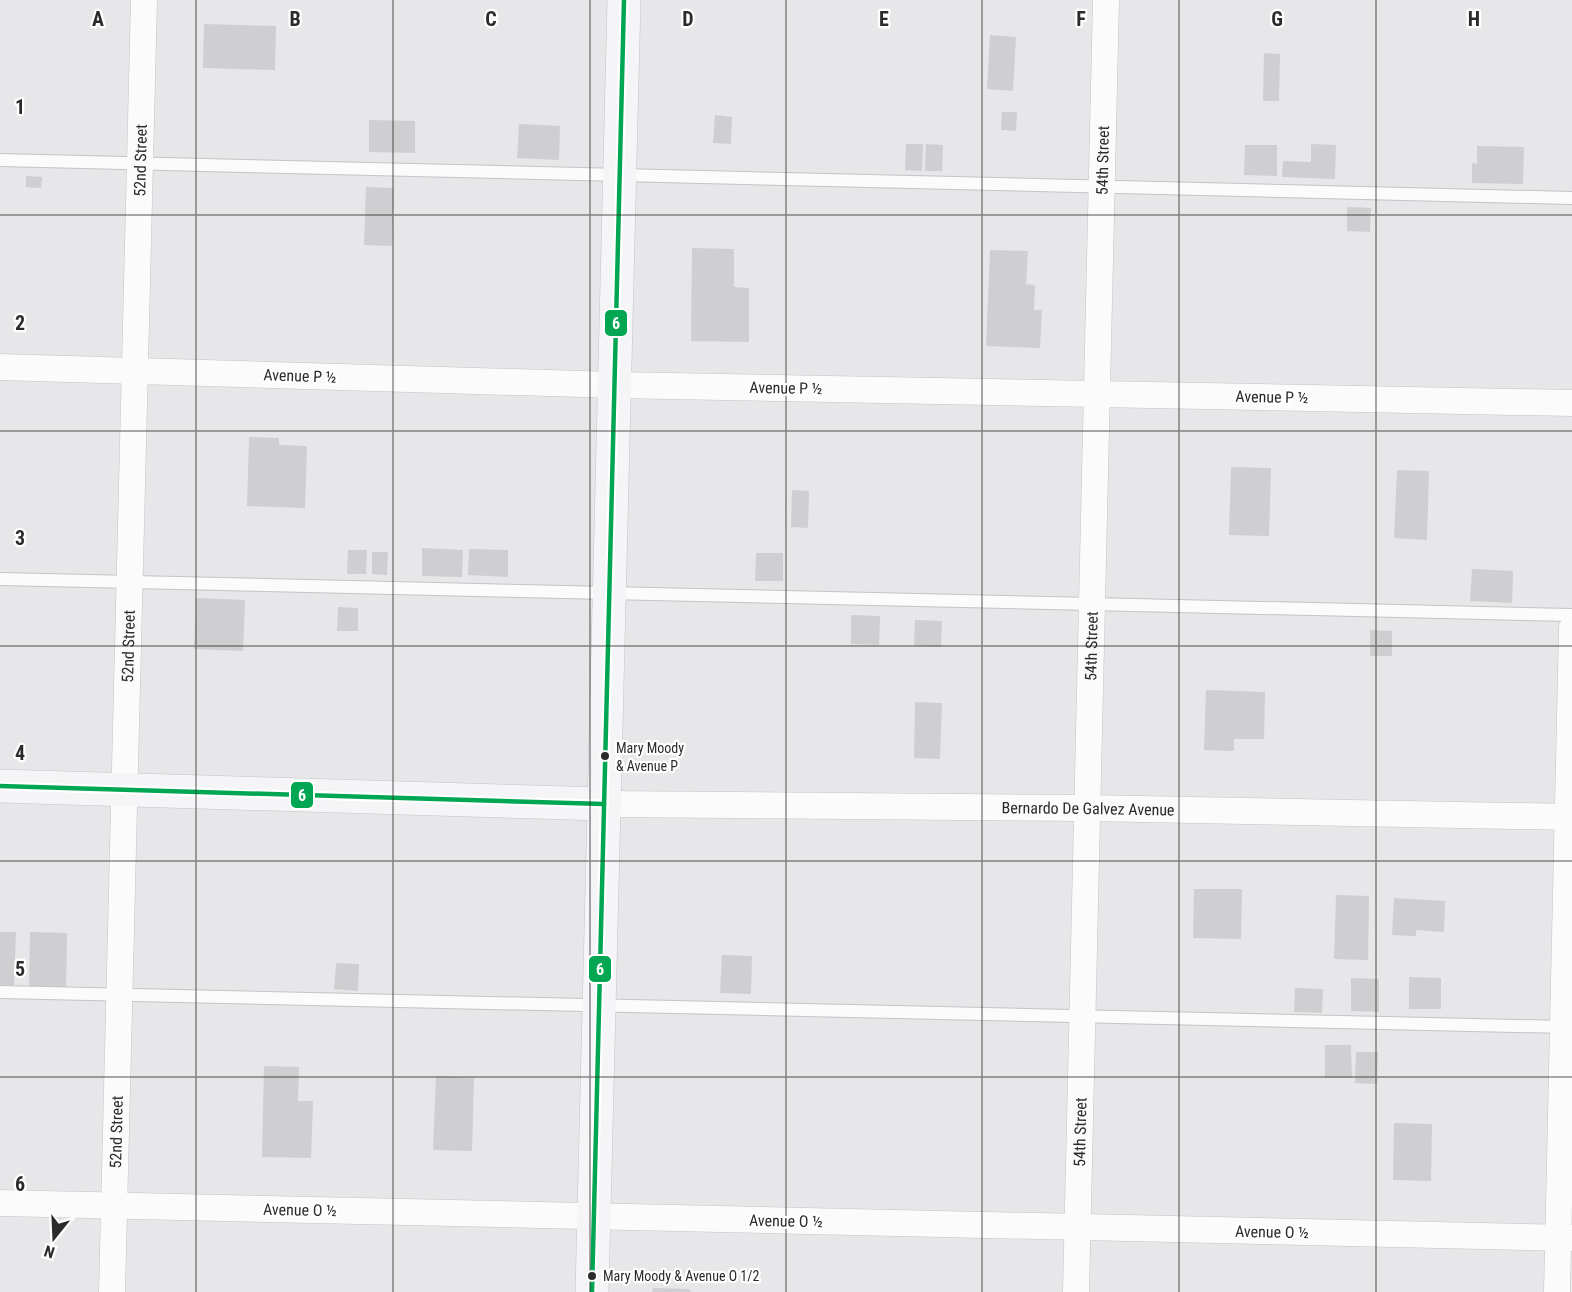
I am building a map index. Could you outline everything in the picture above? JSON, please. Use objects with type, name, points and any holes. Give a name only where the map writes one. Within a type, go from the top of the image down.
[{"type":"main road","points":[[592,1292],[624,0]]},
{"type":"main road","points":[[0,786],[604,804]]},
{"type":"street","name":"52nd Street","points":[[112,1292],[144,0]]},
{"type":"street","name":"54th Street","points":[[1076,1292],[1106,0]]},
{"type":"street","name":"Avenue P ½","points":[[0,367],[615,385],[1572,403]]},
{"type":"street","points":[[1557,1292],[1565,1238],[1572,628]]},
{"type":"street","name":"Bernardo De Galvez Avenue","points":[[604,804],[1087,808],[1570,817]]},
{"type":"street","name":"Avenue O ½","points":[[0,1203],[1565,1238]]},
{"type":"lane","points":[[0,160],[1572,198]]},
{"type":"lane","points":[[0,579],[1572,615]]},
{"type":"lane","points":[[0,992],[1568,1027]]},
{"type":"building","points":[[204,24],[276,26],[275,70],[203,68]]},
{"type":"building","points":[[990,35],[1016,37],[1013,91],[987,89]]},
{"type":"building","points":[[1264,53],[1280,54],[1279,101],[1263,101]]},
{"type":"building","points":[[1002,112],[1017,112],[1016,131],[1001,130]]},
{"type":"building","points":[[715,115],[732,117],[731,144],[713,143]]},
{"type":"building","points":[[369,120],[415,121],[415,153],[369,152]]},
{"type":"building","points":[[519,124],[560,126],[559,160],[517,158]]},
{"type":"building","points":[[906,144],[923,144],[922,171],[905,170]]},
{"type":"building","points":[[926,144],[943,145],[942,171],[925,171]]},
{"type":"building","points":[[1311,144],[1336,145],[1335,179],[1282,177],[1283,161],[1311,162]]},
{"type":"building","points":[[1245,145],[1277,145],[1277,176],[1244,175]]},
{"type":"building","points":[[1477,146],[1524,147],[1523,184],[1472,183],[1472,163],[1477,164]]},
{"type":"building","points":[[26,176],[42,177],[41,188],[26,187]]},
{"type":"building","points":[[366,187],[394,188],[392,246],[364,245]]},
{"type":"building","points":[[1347,207],[1371,208],[1370,232],[1347,231]]},
{"type":"building","points":[[692,248],[734,249],[734,287],[749,288],[749,342],[691,341]]},
{"type":"building","points":[[990,250],[1028,251],[1026,284],[1035,285],[1034,310],[1042,310],[1040,348],[986,346]]},
{"type":"building","points":[[249,437],[279,438],[279,445],[307,446],[305,508],[247,506]]},
{"type":"building","points":[[1231,467],[1271,468],[1269,536],[1229,535]]},
{"type":"building","points":[[1397,470],[1429,471],[1427,540],[1394,538]]},
{"type":"building","points":[[792,490],[809,491],[808,528],[791,527]]},
{"type":"building","points":[[422,548],[463,550],[462,577],[422,576]]},
{"type":"building","points":[[469,549],[508,550],[508,577],[468,575]]},
{"type":"building","points":[[348,550],[367,550],[366,574],[347,574]]},
{"type":"building","points":[[372,552],[388,552],[387,575],[372,574]]},
{"type":"building","points":[[756,553],[783,553],[783,581],[755,581]]},
{"type":"building","points":[[1472,569],[1513,571],[1512,603],[1470,601]]},
{"type":"building","points":[[196,598],[245,600],[243,651],[194,649]]},
{"type":"building","points":[[338,607],[358,608],[358,631],[337,631]]},
{"type":"building","points":[[851,615],[880,616],[879,645],[851,644]]},
{"type":"building","points":[[915,620],[942,621],[941,647],[914,646]]},
{"type":"building","points":[[1370,630],[1392,631],[1392,656],[1370,656]]},
{"type":"building","points":[[1206,690],[1265,692],[1264,739],[1234,739],[1234,751],[1204,750]]},
{"type":"building","points":[[915,702],[942,703],[940,759],[914,758]]},
{"type":"building","points":[[1194,889],[1242,889],[1241,939],[1193,938]]},
{"type":"building","points":[[1336,895],[1369,896],[1368,960],[1334,959]]},
{"type":"building","points":[[1394,898],[1445,901],[1444,932],[1416,930],[1416,936],[1392,935]]},
{"type":"building","points":[[0,932],[16,932],[14,985],[0,985]]},
{"type":"building","points":[[30,932],[67,933],[66,989],[29,988]]},
{"type":"building","points":[[722,955],[752,956],[751,994],[720,993]]},
{"type":"building","points":[[336,963],[359,964],[358,991],[334,989]]},
{"type":"building","points":[[1409,977],[1441,978],[1441,1009],[1409,1009]]},
{"type":"building","points":[[1351,978],[1379,979],[1379,1012],[1351,1011]]},
{"type":"building","points":[[1295,988],[1323,989],[1322,1013],[1294,1012]]},
{"type":"building","points":[[1325,1045],[1351,1045],[1352,1078],[1325,1078]]},
{"type":"building","points":[[1356,1052],[1378,1052],[1377,1084],[1355,1083]]},
{"type":"building","points":[[264,1066],[299,1067],[298,1101],[313,1101],[311,1158],[262,1157]]},
{"type":"building","points":[[436,1076],[474,1078],[472,1151],[433,1150]]},
{"type":"building","points":[[1394,1123],[1432,1124],[1431,1181],[1393,1180]]},
{"type":"building","points":[[653,1288],[690,1289],[690,1292],[652,1292]]},
{"type":"transit line","name":"6","points":[[592,1292],[624,0]]},
{"type":"transit line","name":"6","points":[[0,786],[604,804]]},
{"type":"place","name":"Mary Moody & Avenue P","points":[[605,756]]},
{"type":"place","name":"Mary Moody & Avenue O 1/2","points":[[592,1276]]}]
